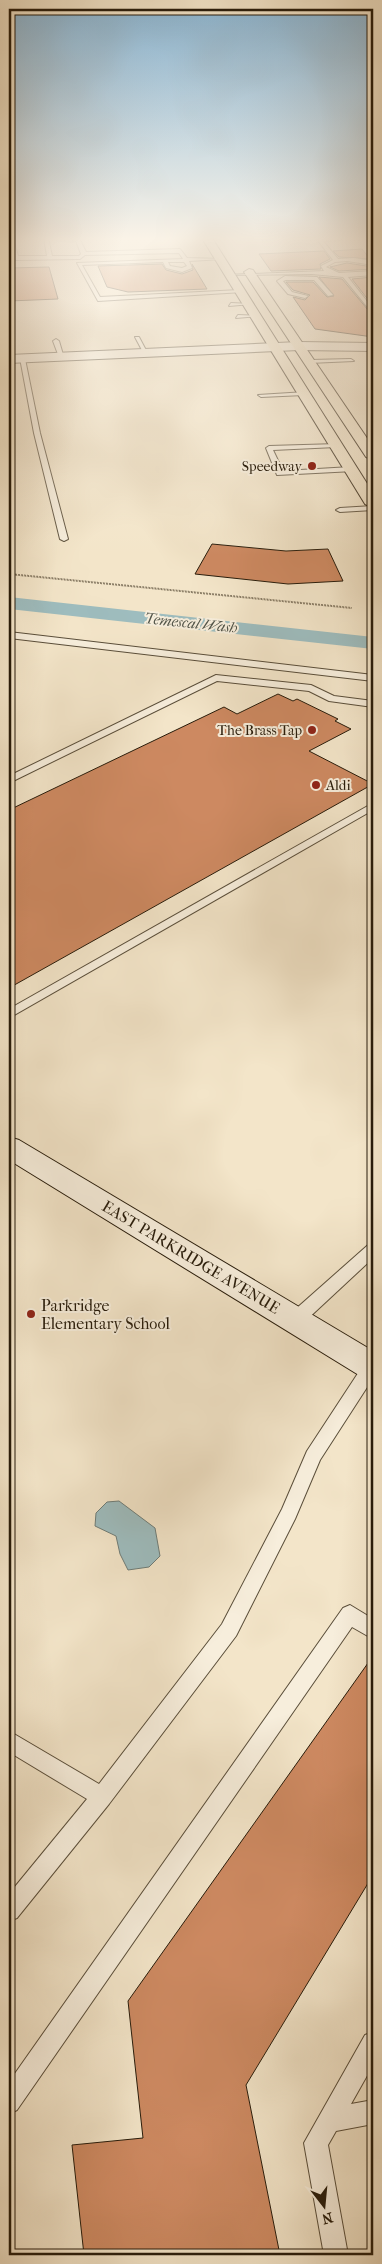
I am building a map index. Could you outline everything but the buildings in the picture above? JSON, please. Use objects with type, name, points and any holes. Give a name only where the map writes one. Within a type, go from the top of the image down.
[{"type":"main road","points":[[276,346],[373,506]]},
{"type":"main road","points":[[300,346],[371,451]]},
{"type":"main road","points":[[351,469],[373,466]]},
{"type":"main road","points":[[351,469],[373,472]]},
{"type":"street","points":[[9,359],[146,353],[176,349],[276,346],[345,349],[373,347]]},
{"type":"street","name":"EAST PARKRIDGE AVENUE","points":[[9,1147],[372,1366]]},
{"type":"lane","points":[[57,344],[62,357]]},
{"type":"lane","points":[[140,344],[146,353]]},
{"type":"lane","points":[[22,359],[37,433],[64,539]]},
{"type":"lane","points":[[311,362],[351,361]]},
{"type":"lane","points":[[261,395],[304,393]]},
{"type":"lane","points":[[336,445],[269,448],[280,473],[351,469]]},
{"type":"lane","points":[[340,510],[373,506]]},
{"type":"lane","points":[[9,635],[373,678]]},
{"type":"lane","points":[[9,780],[216,678],[311,688],[332,699],[373,704]]},
{"type":"lane","points":[[9,1014],[373,806]]},
{"type":"lane","points":[[295,1320],[373,1249]]},
{"type":"lane","points":[[9,1910],[102,1797],[229,1630],[289,1513],[312,1456],[372,1366]]},
{"type":"lane","points":[[9,2102],[350,1614],[373,1630]]},
{"type":"lane","points":[[9,1741],[102,1797]]},
{"type":"lane","points":[[336,2255],[316,2143],[373,2043]]},
{"type":"lane","points":[[330,2120],[373,2112]]},
{"type":"path","points":[[9,574],[352,608]]},
{"type":"water","points":[[119,1501],[155,1528],[160,1556],[149,1567],[128,1570],[120,1554],[116,1536],[95,1526],[96,1513],[107,1502]]},
{"type":"waterway","name":"Temescal Wash","points":[[9,603],[373,643]]},
{"type":"place","name":"Speedway","points":[[312,466]]},
{"type":"place","name":"The Brass Tap","points":[[312,730]]},
{"type":"place","name":"Aldi","points":[[316,785]]},
{"type":"place","name":"Parkridge Elementary School","points":[[31,1314]]}]
